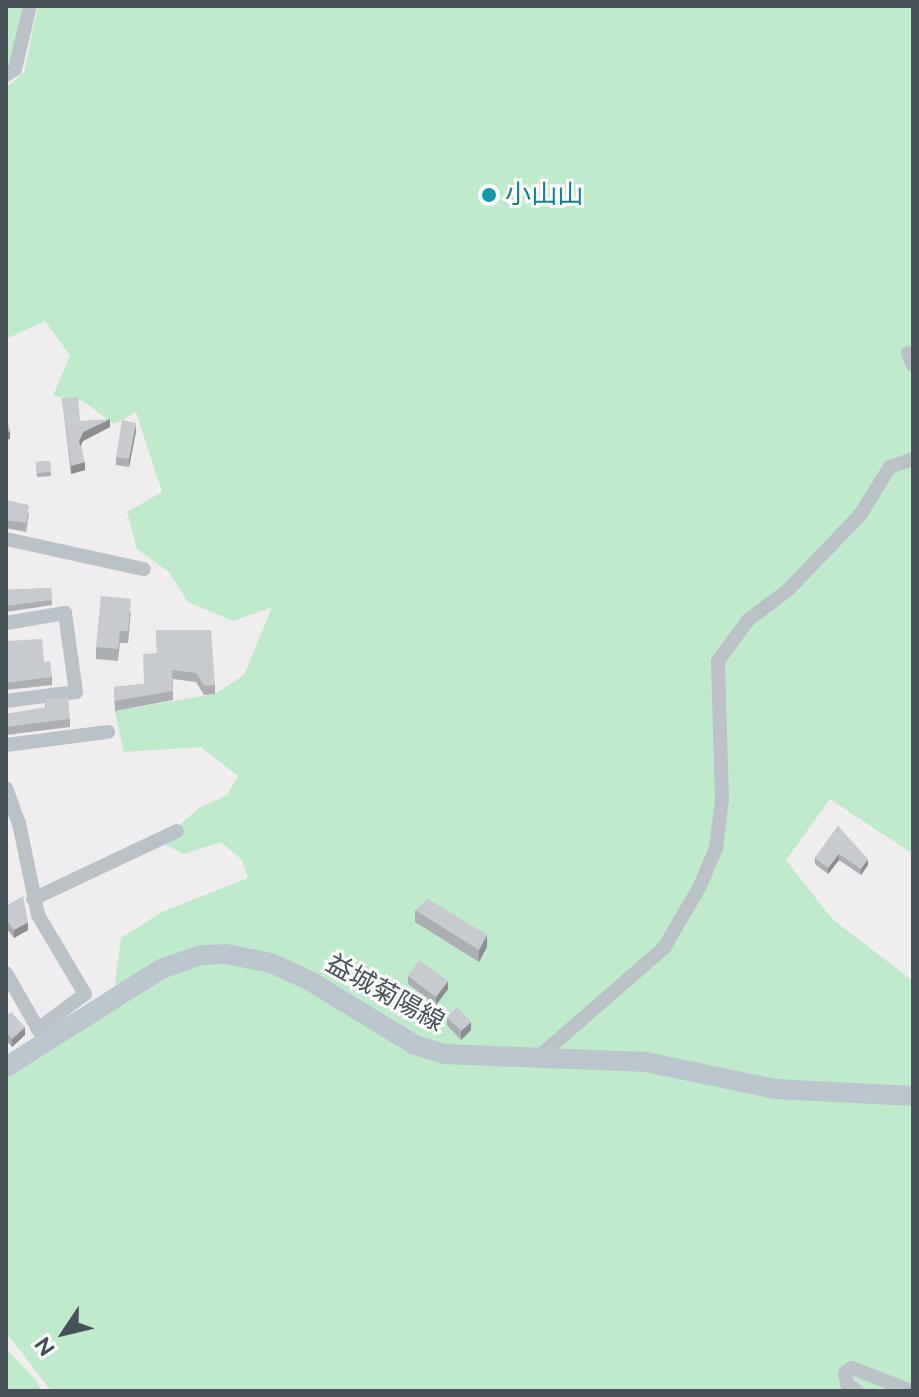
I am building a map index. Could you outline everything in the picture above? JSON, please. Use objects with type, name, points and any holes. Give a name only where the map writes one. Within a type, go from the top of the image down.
[{"type":"main road","name":"益城菊陽線","points":[[6,1067],[42,1035],[161,969],[201,955],[226,954],[271,963],[310,981],[415,1045],[471,1059],[646,1062],[775,1089],[913,1096]]},
{"type":"street","points":[[6,75],[15,69],[30,6]]},
{"type":"street","points":[[535,1061],[664,948],[700,886],[716,848],[722,799],[718,661],[748,620],[788,590],[860,515],[890,467],[913,459]]},
{"type":"street","points":[[6,539],[144,569]]},
{"type":"street","points":[[6,623],[65,613],[76,692],[6,701]]},
{"type":"street","points":[[6,745],[108,732]]},
{"type":"street","points":[[6,788],[19,823],[33,899],[85,994],[42,1035],[6,973]]},
{"type":"street","points":[[33,899],[177,831]]},
{"type":"street","points":[[857,1391],[847,1384],[845,1373],[852,1368],[911,1391]]},
{"type":"green space","points":[[6,6],[24,6],[15,54],[6,68]]},
{"type":"green space","points":[[38,6],[913,6],[913,854],[830,799],[786,860],[832,919],[913,981],[913,1391],[51,1391],[6,1332],[6,1067],[113,998],[121,938],[162,912],[248,878],[242,860],[221,842],[184,854],[160,842],[199,808],[227,795],[238,776],[201,747],[124,752],[115,711],[215,694],[244,675],[272,607],[233,621],[188,602],[169,572],[137,549],[127,512],[162,492],[136,412],[114,424],[83,401],[53,396],[70,355],[45,321],[6,339],[6,88],[24,72]]},
{"type":"green space","points":[[6,1349],[36,1380],[41,1391],[6,1391]]},
{"type":"building","points":[[78,397],[80,421],[110,419],[83,432],[79,441],[85,462],[71,466],[62,398]]},
{"type":"building","points":[[122,420],[136,423],[129,459],[116,457]]},
{"type":"building","points":[[50,461],[51,472],[37,473],[36,462]]},
{"type":"building","points":[[6,500],[29,505],[26,523],[6,520]]},
{"type":"building","points":[[51,588],[52,600],[6,606],[6,590]]},
{"type":"building","points":[[101,596],[131,599],[128,631],[120,631],[118,649],[96,647]]},
{"type":"building","points":[[156,630],[211,630],[215,685],[204,686],[196,673],[172,670],[173,691],[115,701],[114,687],[144,684],[143,654],[157,653]]},
{"type":"building","points":[[42,639],[44,662],[50,661],[52,677],[6,683],[6,641]]},
{"type":"building","points":[[68,697],[70,719],[6,727],[6,714],[46,707],[45,699]]},
{"type":"building","points":[[838,826],[868,859],[861,869],[839,854],[828,868],[815,858]]},
{"type":"building","points":[[23,896],[28,922],[14,930],[6,920],[6,906]]},
{"type":"building","points":[[428,899],[487,935],[479,950],[415,910]]},
{"type":"building","points":[[419,960],[448,981],[436,997],[408,976]]},
{"type":"building","points":[[457,1007],[471,1022],[461,1031],[447,1017]]},
{"type":"building","points":[[11,1012],[25,1027],[12,1039],[6,1032],[6,1016]]},
{"type":"place","name":"小山山","points":[[489,195]]}]
